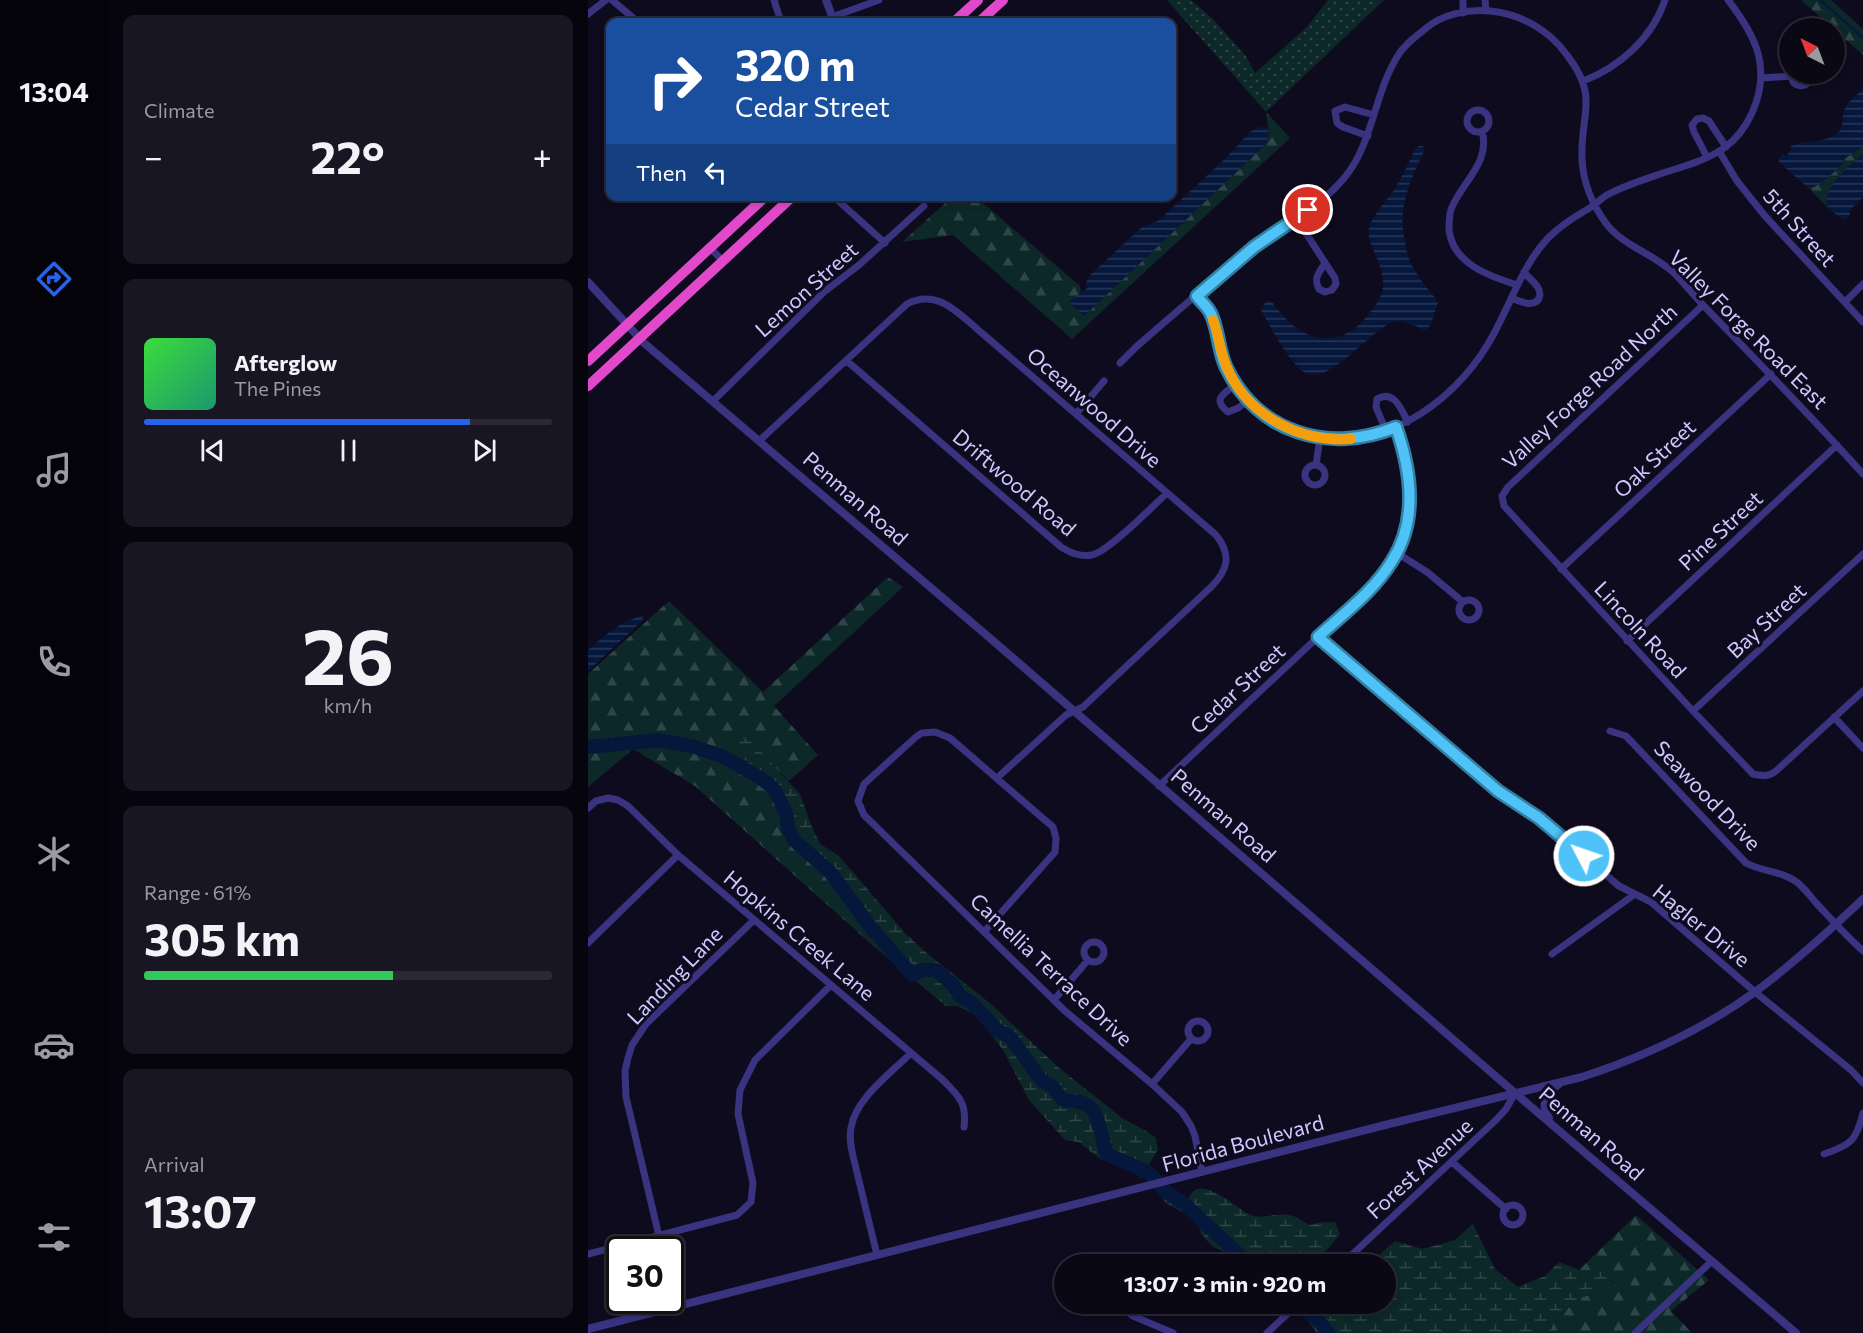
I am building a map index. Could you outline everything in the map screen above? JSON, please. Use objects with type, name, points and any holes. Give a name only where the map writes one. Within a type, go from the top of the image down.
[{"type":"highway","points":[[958,18],[978,0]]},
{"type":"highway","points":[[983,18],[1000,2]]},
{"type":"highway","points":[[588,362],[761,201]]},
{"type":"highway","points":[[588,386],[788,201]]},
{"type":"street","points":[[588,14],[606,0]]},
{"type":"street","points":[[612,0],[633,18]]},
{"type":"street","points":[[774,0],[780,18]]},
{"type":"street","points":[[826,0],[832,18]]},
{"type":"street","points":[[838,18],[879,0]]},
{"type":"street","points":[[1463,0],[1463,13]]},
{"type":"street","points":[[1485,0],[1486,11]]},
{"type":"street","points":[[1120,363],[1254,247],[1319,203],[1340,184],[1356,162],[1368,136],[1386,80],[1398,55],[1412,39],[1430,25],[1447,16],[1486,11],[1504,13],[1532,23],[1547,33],[1567,54],[1583,81],[1605,71],[1633,50],[1657,18],[1665,0]]},
{"type":"street","points":[[1197,296],[1210,312],[1217,329],[1226,367],[1236,384],[1249,400],[1269,417],[1289,429],[1320,438],[1349,439],[1386,431],[1408,422],[1441,399],[1475,364],[1498,327],[1524,272],[1548,238],[1574,216],[1609,194],[1707,157],[1722,149],[1741,132],[1749,121],[1757,101],[1762,78],[1753,39],[1741,16],[1728,0]]},
{"type":"street","points":[[1762,78],[1779,76]]},
{"type":"street","name":"Valley Forge Road East","points":[[1583,81],[1586,91],[1582,158],[1584,176],[1605,222],[1631,246],[1666,267],[1771,374],[1863,474]]},
{"type":"street","points":[[1368,136],[1337,123],[1335,111],[1345,107],[1374,115]]},
{"type":"street","name":"5th Street","points":[[1707,157],[1692,125],[1697,119],[1703,118],[1709,121],[1737,181],[1758,208],[1863,322]]},
{"type":"street","points":[[1482,130],[1484,138],[1482,155],[1476,170],[1452,208],[1449,224],[1450,237],[1455,250],[1469,264],[1494,278],[1517,285]]},
{"type":"street","points":[[839,201],[885,243]]},
{"type":"street","name":"Lemon Street","points":[[712,400],[824,291],[885,243],[924,206]]},
{"type":"street","points":[[1296,218],[1325,264]]},
{"type":"street","points":[[710,248],[723,261]]},
{"type":"street","points":[[1511,298],[1527,304],[1536,302],[1539,298],[1538,287],[1524,272]]},
{"type":"street","name":"Penman Road","points":[[588,282],[639,339],[1796,1333]]},
{"type":"street","points":[[1845,302],[1863,284]]},
{"type":"street","name":"Oceanwood Drive","points":[[847,361],[907,304],[925,298],[948,304],[1216,535],[1225,549],[1226,559],[1223,571],[1211,587],[1083,707],[1074,712]]},
{"type":"street","name":"Valley Forge Road North","points":[[1502,496],[1508,486],[1703,305]]},
{"type":"street","points":[[759,441],[847,361]]},
{"type":"street","name":"Driftwood Road","points":[[847,361],[1061,547],[1075,554],[1083,556],[1099,553],[1167,493]]},
{"type":"street","name":"Oak Street","points":[[1561,569],[1771,374]]},
{"type":"street","points":[[1076,414],[1104,381]]},
{"type":"street","points":[[1236,384],[1220,399],[1220,404],[1224,409],[1228,412],[1233,411],[1249,400]]},
{"type":"street","points":[[1386,431],[1376,407],[1377,399],[1382,396],[1392,397],[1408,422]]},
{"type":"street","name":"Cedar Street","points":[[1159,786],[1374,585],[1392,563],[1403,540],[1410,491],[1405,457],[1396,427]]},
{"type":"street","points":[[1316,465],[1320,438]]},
{"type":"street","name":"Pine Street","points":[[1627,641],[1837,445]]},
{"type":"street","name":"Lincoln Road","points":[[1502,496],[1508,512],[1753,774],[1771,775],[1834,717]]},
{"type":"street","points":[[1397,553],[1427,572],[1463,602]]},
{"type":"street","name":"Bay Street","points":[[1693,711],[1863,554]]},
{"type":"street","name":"Hagler Drive","points":[[1318,637],[1498,791],[1539,818],[1619,886],[1651,902],[1755,992],[1851,1070],[1863,1083]]},
{"type":"street","points":[[1863,691],[1834,717],[1863,748]]},
{"type":"street","points":[[984,932],[1054,852],[1056,838],[1055,831],[1049,823],[997,778],[1066,715],[1074,712]]},
{"type":"street","name":"Camellia Terrace Drive","points":[[997,778],[945,734],[929,731],[917,736],[879,769],[864,784],[858,801],[860,808],[870,821],[1054,1000],[1152,1083],[1187,1118],[1195,1136],[1202,1172]]},
{"type":"street","name":"Seawood Drive","points":[[1610,731],[1626,736],[1746,863],[1785,876],[1798,883],[1863,951]]},
{"type":"street","name":"Hopkins Creek Lane","points":[[588,807],[596,801],[608,798],[618,800],[628,806],[678,855],[943,1080],[962,1101],[966,1114],[963,1127]]},
{"type":"street","points":[[588,943],[678,855]]},
{"type":"street","points":[[1552,954],[1635,894]]},
{"type":"street","name":"Florida Boulevard","points":[[588,1329],[1562,1082],[1612,1067],[1700,1027],[1755,992],[1799,958],[1863,899]]},
{"type":"street","name":"Landing Lane","points":[[659,1236],[626,1097],[625,1071],[628,1058],[632,1045],[646,1024],[754,920]]},
{"type":"street","points":[[1054,1000],[1088,960]]},
{"type":"street","points":[[659,1236],[737,1215],[751,1202],[753,1183],[738,1114],[740,1090],[755,1060],[831,985]]},
{"type":"street","points":[[1152,1083],[1191,1039]]},
{"type":"street","points":[[876,1255],[850,1141],[851,1128],[862,1102],[911,1053]]},
{"type":"street","points":[[1557,1128],[1545,1112],[1544,1102],[1547,1094],[1562,1082]]},
{"type":"street","name":"Forest Avenue","points":[[1353,1254],[1497,1119],[1515,1093]]},
{"type":"street","points":[[1824,1154],[1842,1148],[1855,1137],[1863,1113]]},
{"type":"street","points":[[1452,1162],[1506,1209]]},
{"type":"street","points":[[588,1254],[606,1249]]},
{"type":"street","points":[[1635,1333],[1712,1261]]},
{"type":"street","points":[[1130,1314],[1173,1333]]},
{"type":"street","points":[[1267,1333],[1287,1314]]},
{"type":"green space","points":[[1167,0],[1191,0],[1213,19],[1246,56],[1255,73],[1307,27],[1328,0],[1384,0],[1266,112]]},
{"type":"green space","points":[[1801,0],[1831,0],[1863,29],[1863,55],[1845,39],[1845,18],[1821,18]]},
{"type":"green space","points":[[1266,112],[1290,138],[1072,339],[953,235],[902,242],[948,201],[981,201],[1080,286],[1081,293],[1069,302],[1084,316],[1264,146],[1269,136]]},
{"type":"green space","points":[[1863,146],[1863,154],[1841,175],[1828,194],[1826,201],[1830,210],[1807,186],[1814,187],[1842,165],[1843,160]]},
{"type":"green space","points":[[888,577],[903,587],[774,706],[818,755],[789,781],[762,754],[741,755],[764,781],[784,820],[789,837],[825,872],[864,928],[871,944],[695,786],[633,749],[588,787],[588,674],[669,601],[763,692]]},
{"type":"green space","points":[[740,737],[749,739],[800,794],[820,844],[839,856],[906,934],[991,1004],[1058,1067],[1122,1118],[1156,1138],[1158,1150],[1149,1164],[1158,1174],[1141,1178],[1134,1170],[1100,1159],[1079,1142],[1065,1140],[1029,1100],[1003,1050],[972,1013],[957,1006],[946,1006],[871,944],[864,928],[825,872],[789,837],[784,820],[764,781],[741,755],[737,746]]},
{"type":"green space","points":[[1173,1189],[1188,1200],[1193,1192],[1200,1189],[1209,1190],[1251,1215],[1261,1217],[1283,1214],[1309,1225],[1335,1222],[1340,1234],[1322,1254],[1227,1254],[1212,1246],[1201,1234],[1197,1223],[1187,1214],[1164,1201],[1159,1192]]},
{"type":"green space","points":[[1636,1215],[1709,1280],[1671,1311],[1692,1333],[1550,1333],[1554,1320],[1580,1298],[1616,1286],[1607,1272],[1579,1270]]},
{"type":"green space","points":[[1473,1224],[1495,1269],[1518,1287],[1545,1276],[1559,1262],[1579,1270],[1607,1272],[1616,1286],[1580,1298],[1554,1320],[1550,1333],[1317,1333],[1303,1315],[1396,1314],[1396,1254],[1380,1254],[1395,1241],[1423,1249],[1455,1240]]},
{"type":"water","points":[[1863,89],[1863,146],[1843,160],[1842,165],[1823,182],[1814,187],[1806,186],[1779,162],[1779,158],[1790,152],[1791,146],[1829,138],[1839,132],[1846,106]]},
{"type":"water","points":[[1260,127],[1268,127],[1269,136],[1264,146],[1084,316],[1069,302],[1087,288],[1086,283],[1089,276],[1142,227],[1158,221],[1225,159],[1250,132]]},
{"type":"water","points":[[1423,146],[1424,151],[1406,195],[1403,229],[1409,259],[1438,302],[1431,324],[1426,331],[1400,321],[1390,323],[1329,370],[1317,374],[1306,373],[1287,354],[1261,310],[1266,301],[1272,302],[1287,321],[1299,330],[1320,338],[1340,336],[1358,326],[1374,307],[1383,289],[1383,278],[1370,240],[1369,228],[1376,213],[1397,185],[1415,149]]},
{"type":"water","points":[[1863,154],[1863,197],[1851,209],[1849,217],[1844,220],[1830,210],[1826,201],[1828,194],[1846,169]]},
{"type":"water","points":[[644,615],[642,621],[588,671],[588,650],[620,625]]},
{"type":"waterway","points":[[1820,0],[1863,38]]},
{"type":"waterway","points":[[588,747],[659,740],[695,747],[724,757],[762,779],[773,788],[780,800],[787,817],[788,829],[795,841],[830,872],[869,925],[912,975],[923,970],[936,970],[996,1029],[1011,1038],[1041,1080],[1053,1087],[1063,1100],[1082,1103],[1091,1108],[1098,1123],[1106,1154],[1148,1172],[1166,1192],[1181,1201],[1238,1254]]},
{"type":"waterway","points":[[1311,1314],[1328,1333]]},
{"type":"slow traffic","points":[[1213,320],[1226,367],[1244,395],[1254,405],[1269,417],[1300,433],[1317,438],[1351,439]]},
{"type":"route","points":[[1308,210],[1254,247],[1197,296],[1210,312],[1217,329],[1226,367],[1236,384],[1254,405],[1269,417],[1289,429],[1328,439],[1349,439],[1373,435],[1396,427],[1403,447],[1410,491],[1403,540],[1392,563],[1380,578],[1318,637],[1498,791],[1550,826],[1584,856]]}]
